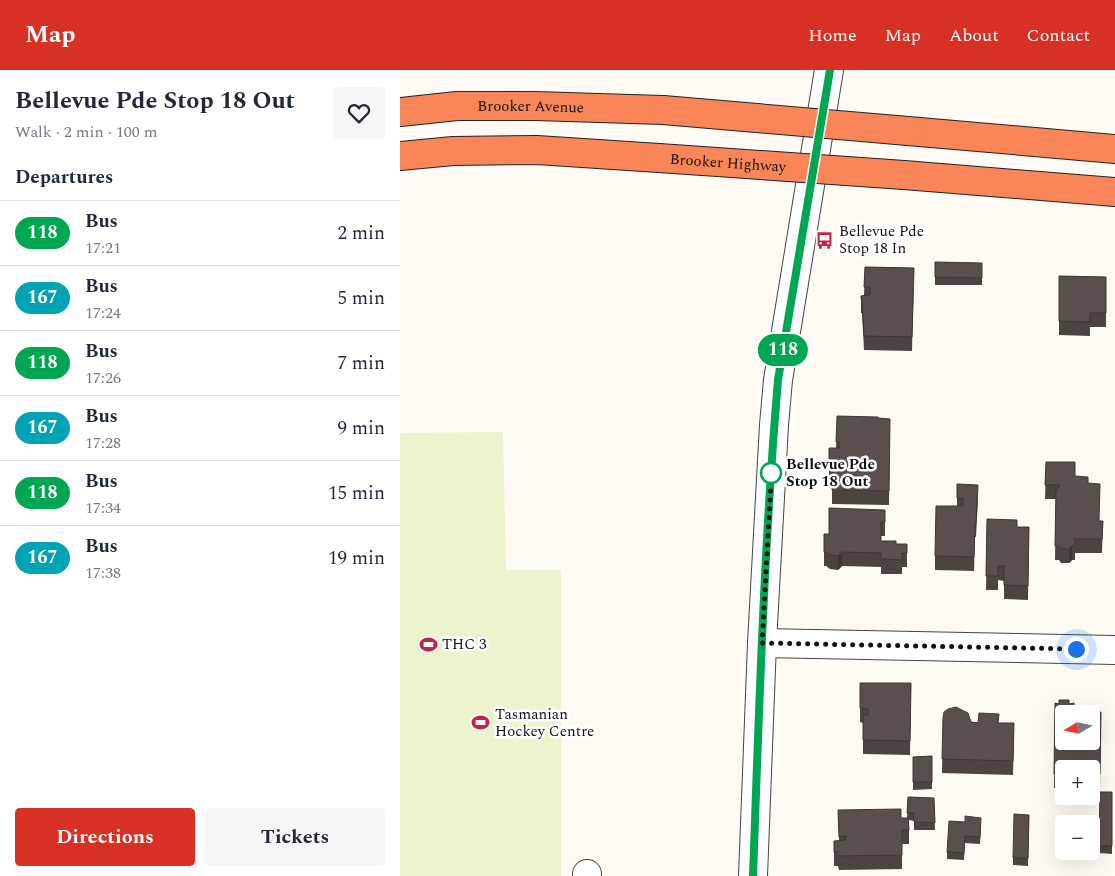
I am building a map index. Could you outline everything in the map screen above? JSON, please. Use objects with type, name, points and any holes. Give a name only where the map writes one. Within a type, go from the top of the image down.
[{"type":"highway","name":"Brooker Avenue","points":[[400,112],[457,106],[535,106],[663,110],[1115,149]]},
{"type":"highway","name":"Brooker Highway","points":[[400,156],[453,151],[537,150],[904,175],[1115,192]]},
{"type":"street","points":[[753,876],[762,643],[773,435],[778,380],[830,70]]},
{"type":"street","points":[[762,643],[1115,650]]},
{"type":"green space","name":"Tasmanian Hockey Centre","points":[[503,432],[506,570],[561,570],[561,876],[400,876],[400,433]]},
{"type":"building","points":[[935,262],[982,263],[982,278],[935,277]]},
{"type":"building","points":[[865,267],[914,268],[912,337],[864,336],[861,296],[870,295],[870,287],[864,287]]},
{"type":"building","points":[[1059,276],[1106,277],[1106,313],[1090,313],[1090,322],[1059,321]]},
{"type":"building","points":[[837,416],[890,419],[889,491],[832,490],[833,471],[829,468],[829,448],[839,448],[839,442],[836,442]]},
{"type":"building","points":[[1046,462],[1075,462],[1075,476],[1088,477],[1088,483],[1100,484],[1099,521],[1103,521],[1102,539],[1075,539],[1075,546],[1069,549],[1061,549],[1059,546],[1055,546],[1056,488],[1059,488],[1059,485],[1045,485]]},
{"type":"building","points":[[957,484],[978,485],[974,557],[935,556],[936,506],[963,506],[963,498],[957,498]]},
{"type":"building","points":[[829,508],[885,510],[885,522],[881,522],[881,541],[896,541],[896,544],[907,544],[907,553],[902,553],[902,560],[881,559],[881,553],[842,552],[838,556],[824,552],[824,534],[829,534]]},
{"type":"building","points":[[987,519],[1017,520],[1017,527],[1029,527],[1028,586],[1004,585],[1004,566],[998,566],[998,576],[986,576]]},
{"type":"building","points":[[860,683],[911,683],[910,741],[863,740],[863,715],[868,715],[868,709],[860,708]]},
{"type":"building","points":[[1059,700],[1069,700],[1069,704],[1074,703],[1074,705],[1055,705],[1055,750],[1100,750],[1101,712],[1100,774],[1100,760],[1055,760],[1054,774],[1055,703],[1059,704]]},
{"type":"building","points":[[956,707],[968,713],[971,722],[978,723],[979,713],[999,714],[998,723],[1014,723],[1013,761],[942,759],[944,712]]},
{"type":"building","points":[[932,756],[932,782],[913,782],[913,757]]},
{"type":"building","points":[[1100,792],[1112,792],[1112,846],[1100,846]]},
{"type":"building","points":[[908,797],[934,798],[935,823],[914,822],[914,813],[907,813]]},
{"type":"building","points":[[901,809],[901,818],[908,818],[909,830],[902,830],[902,855],[839,856],[838,852],[834,852],[834,841],[846,840],[846,836],[839,837],[838,810]]},
{"type":"building","points":[[1014,814],[1029,815],[1028,858],[1013,858]]},
{"type":"building","points":[[965,816],[981,818],[980,837],[965,836],[964,853],[947,852],[949,821],[965,822]]},
{"type":"bus line","name":"118","points":[[753,876],[762,643],[778,380],[830,70]]},
{"type":"place","name":"Bellevue Pde Stop 18 In","points":[[825,240]]},
{"type":"place","name":"Bellevue Pde Stop 18 Out","points":[[771,473]]},
{"type":"place","name":"THC 3","points":[[428,644]]},
{"type":"place","name":"Tasmanian Hockey Centre","points":[[481,723]]},
{"type":"route","points":[[771,473],[772,464],[762,643],[1076,649]]}]
